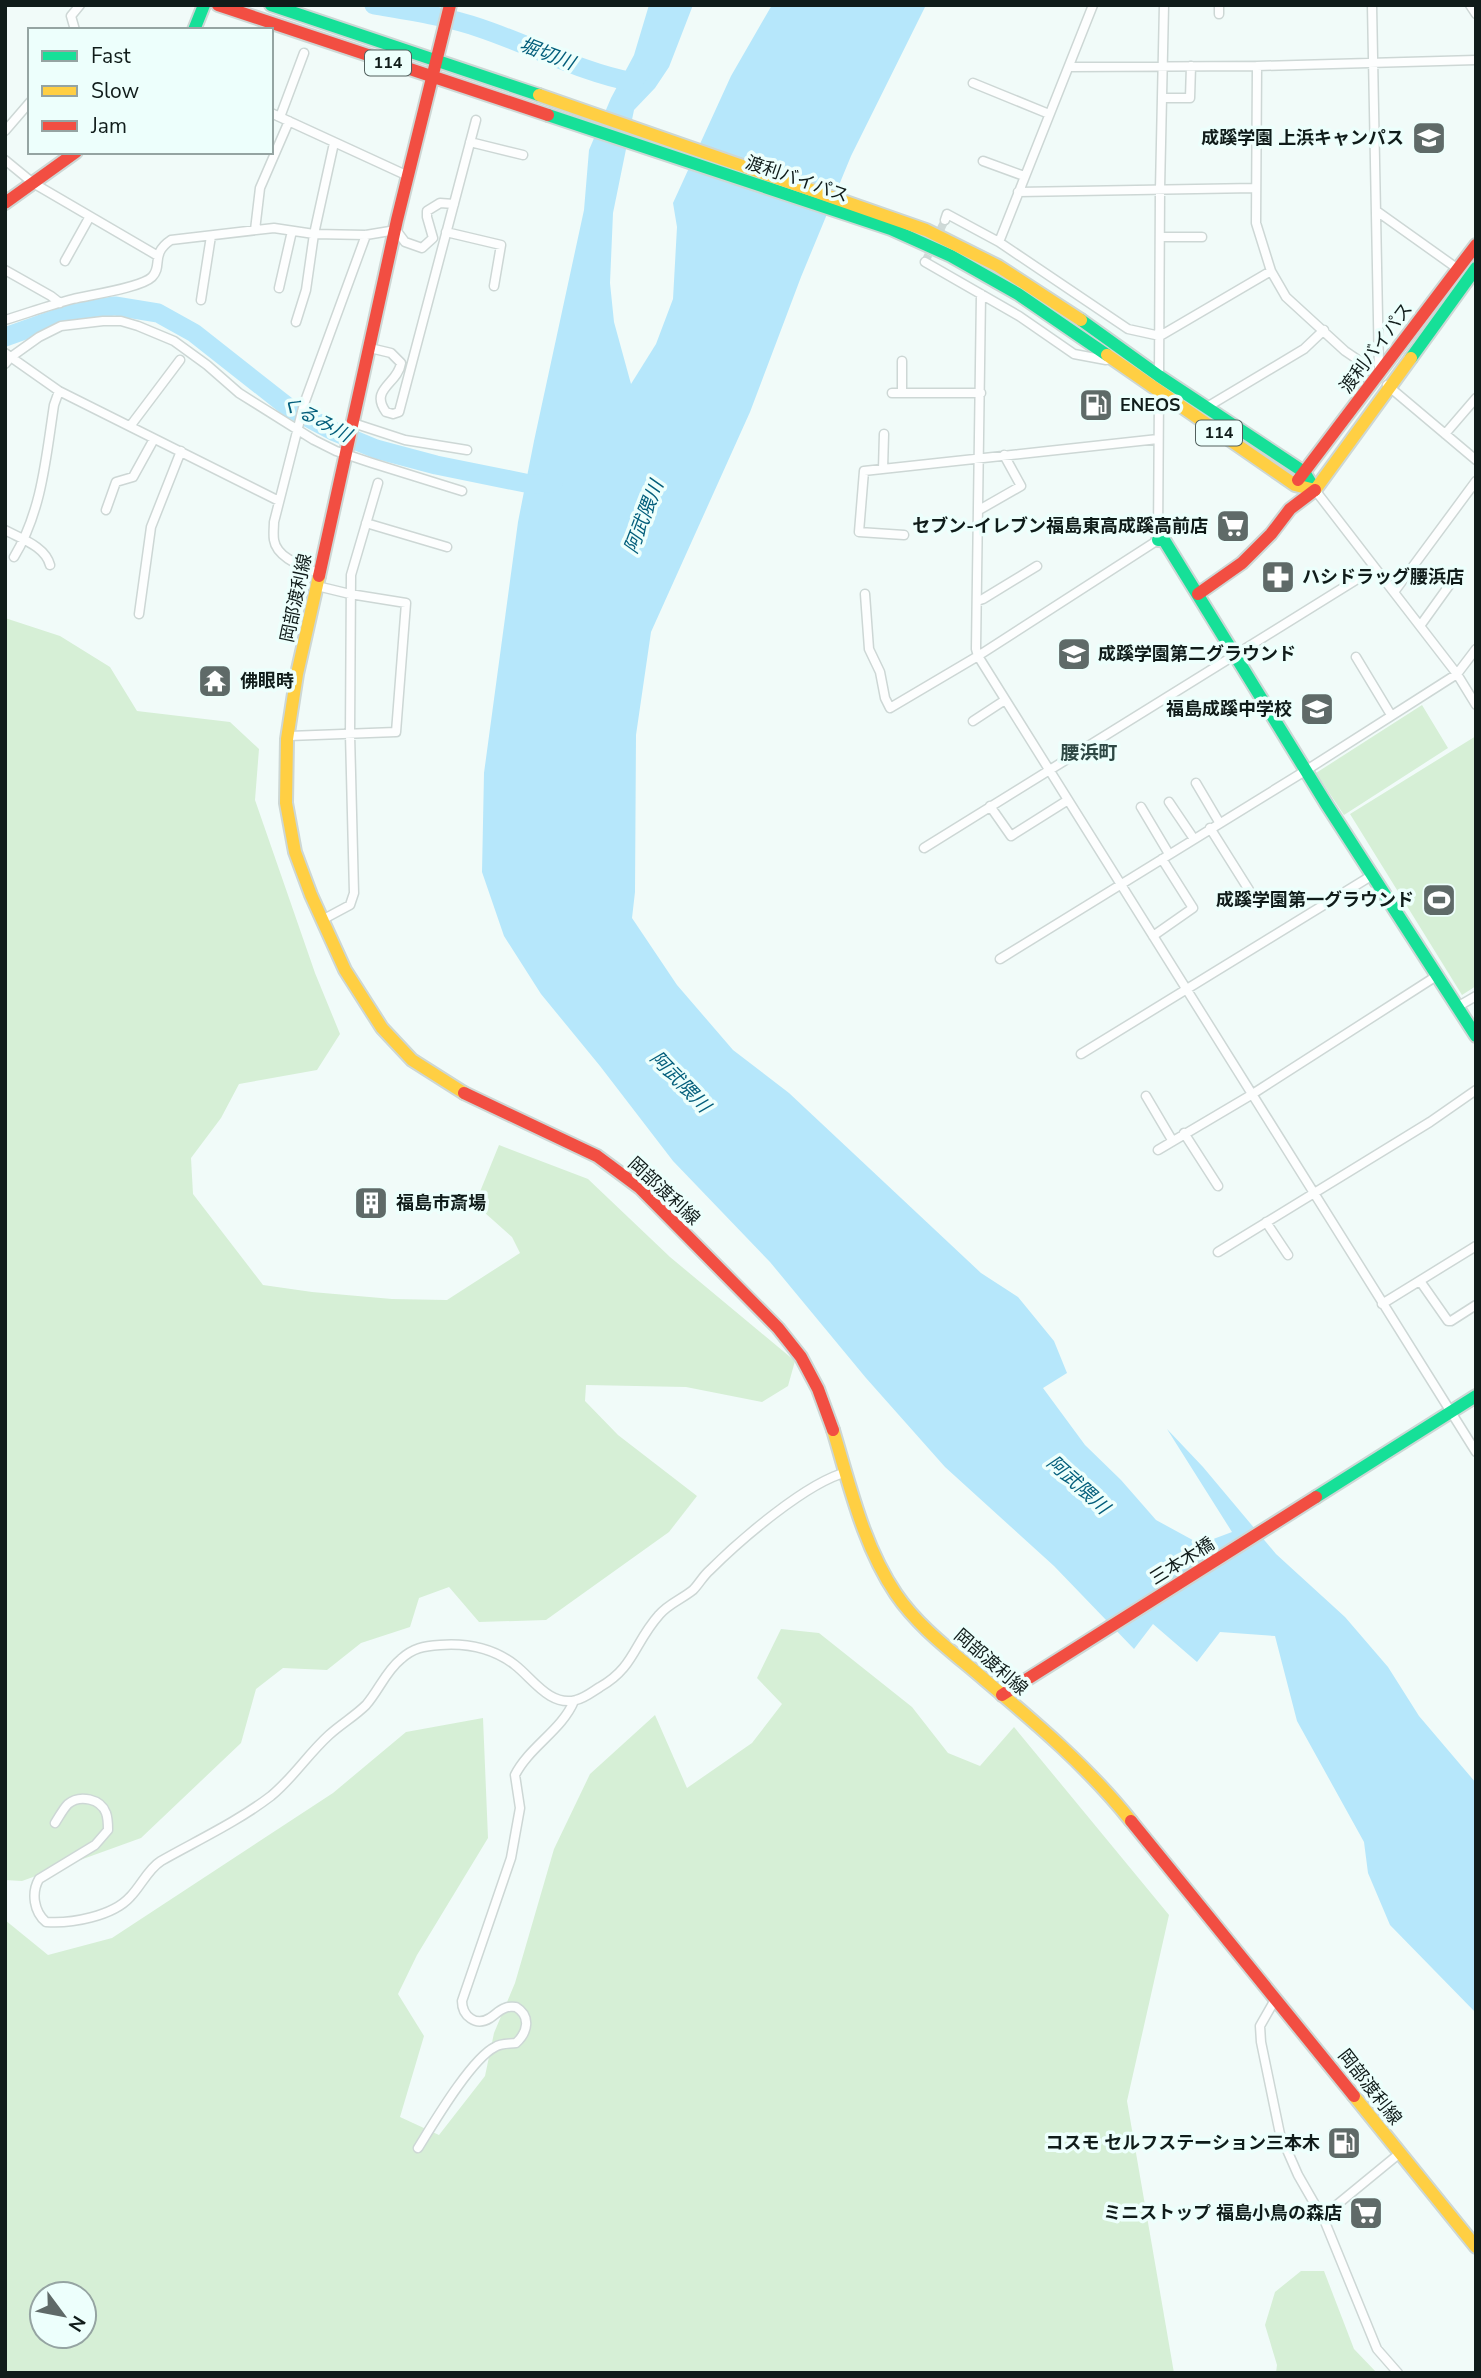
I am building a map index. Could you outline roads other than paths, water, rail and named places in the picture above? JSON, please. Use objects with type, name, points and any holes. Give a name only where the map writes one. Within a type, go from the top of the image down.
[{"type":"main road","points":[[195,28],[204,5]]},
{"type":"main road","name":"渡利バイパス","points":[[218,5],[558,118],[892,224],[926,230],[998,267],[1058,304],[1159,376],[1304,472],[1315,489]]},
{"type":"main road","name":"渡利バイパス","points":[[271,5],[562,103],[892,224],[1045,311],[1295,485],[1315,489]]},
{"type":"main road","name":"岡部渡利線","points":[[450,5],[345,454],[295,687],[286,752],[286,796],[294,855],[347,973],[390,1039],[437,1077],[480,1102],[528,1121],[598,1157],[620,1173],[658,1205],[782,1332],[816,1380],[834,1428],[858,1511],[874,1552],[897,1596],[934,1637],[1080,1765],[1117,1803],[1476,2247]]},
{"type":"main road","points":[[5,203],[73,154]]},
{"type":"main road","name":"渡利バイパス","points":[[1304,472],[1374,371],[1476,244]]},
{"type":"main road","name":"渡利バイパス","points":[[1315,489],[1473,272]]},
{"type":"main road","points":[[1290,509],[1295,485],[1304,472]]},
{"type":"main road","points":[[1198,594],[1242,563],[1271,534],[1290,509],[1315,489]]},
{"type":"main road","points":[[1158,540],[1164,540],[1305,771],[1476,1037]]},
{"type":"main road","name":"三本木橋","points":[[1002,1695],[1476,1396]]},
{"type":"street","points":[[74,28],[71,16],[79,5]]},
{"type":"street","points":[[999,242],[1093,5]]},
{"type":"street","points":[[865,594],[869,649],[880,672],[885,698],[891,708],[978,656],[1158,540],[1164,5]]},
{"type":"street","points":[[1372,5],[1378,212],[1374,371]]},
{"type":"street","points":[[1470,5],[1476,14]]},
{"type":"street","points":[[273,142],[304,53]]},
{"type":"street","points":[[1069,67],[1256,66],[1476,60]]},
{"type":"street","points":[[1162,98],[1191,98],[1191,66]]},
{"type":"street","points":[[1256,66],[1256,223],[1271,271],[1286,297],[1345,351],[1374,371],[1476,460]]},
{"type":"street","points":[[973,83],[1049,114]]},
{"type":"street","points":[[5,131],[28,104]]},
{"type":"street","points":[[280,117],[408,176]]},
{"type":"street","points":[[370,348],[391,353],[401,363],[400,371],[381,394],[380,400],[386,412],[399,412],[476,120]]},
{"type":"street","points":[[470,142],[523,155]]},
{"type":"street","points":[[296,322],[306,290],[314,234],[334,143]]},
{"type":"street","points":[[255,230],[260,188],[270,154]]},
{"type":"street","points":[[5,160],[33,183],[158,256]]},
{"type":"street","points":[[983,161],[1024,176]]},
{"type":"street","points":[[1018,192],[1255,188]]},
{"type":"street","points":[[5,320],[150,279],[161,248],[171,240],[274,228],[314,234],[366,235],[396,230],[405,242],[422,248],[433,238],[427,211],[440,203],[454,204]]},
{"type":"street","points":[[1378,212],[1458,269],[1473,272]]},
{"type":"street","points":[[945,220],[947,214],[999,242],[1128,329],[1160,337],[1271,271]]},
{"type":"street","points":[[65,261],[89,218]]},
{"type":"street","points":[[279,288],[292,231]]},
{"type":"street","points":[[446,232],[501,245],[494,286]]},
{"type":"street","points":[[289,736],[396,732],[406,603],[350,594],[318,580],[287,558],[274,541],[274,522],[304,404],[366,235]]},
{"type":"street","points":[[201,300],[211,236]]},
{"type":"street","points":[[1160,237],[1202,237]]},
{"type":"street","points":[[926,262],[1019,316],[1073,354],[1116,362]]},
{"type":"street","points":[[5,270],[60,303]]},
{"type":"street","points":[[981,294],[978,656],[1476,1452]]},
{"type":"street","points":[[279,501],[59,391],[7,358],[61,326],[87,321],[121,321],[157,332],[174,341],[239,393],[299,430],[345,454],[463,491]]},
{"type":"street","points":[[1206,408],[1304,349],[1324,330]]},
{"type":"street","points":[[131,425],[180,360]]},
{"type":"street","points":[[902,361],[902,393]]},
{"type":"street","points":[[14,557],[35,514],[54,405],[59,391]]},
{"type":"street","points":[[892,393],[981,393]]},
{"type":"street","points":[[1445,434],[1476,398]]},
{"type":"street","points":[[353,425],[405,440],[467,450]]},
{"type":"street","points":[[883,469],[884,434]]},
{"type":"street","points":[[106,510],[116,482],[133,477],[154,439]]},
{"type":"street","points":[[904,535],[859,532],[864,471],[1158,439]]},
{"type":"street","points":[[139,614],[151,527],[181,451]]},
{"type":"street","points":[[979,510],[1021,486],[1004,455]]},
{"type":"street","points":[[1394,592],[1476,481]]},
{"type":"street","points":[[323,920],[350,905],[354,893],[350,734],[351,575],[378,483]]},
{"type":"street","points":[[1315,489],[1457,674],[1476,705]]},
{"type":"street","points":[[366,523],[447,547]]},
{"type":"street","points":[[5,530],[45,554],[50,565]]},
{"type":"street","points":[[977,600],[1037,566]]},
{"type":"street","points":[[924,848],[1375,568]]},
{"type":"street","points":[[1420,626],[1454,580]]},
{"type":"street","points":[[1000,959],[1457,674],[1476,649]]},
{"type":"street","points":[[1356,657],[1391,715]]},
{"type":"street","points":[[972,721],[1005,700]]},
{"type":"street","points":[[1196,783],[1219,822]]},
{"type":"street","points":[[990,806],[1011,836],[1068,800]]},
{"type":"street","points":[[1169,802],[1194,839]]},
{"type":"street","points":[[1141,807],[1193,908],[1153,936]]},
{"type":"street","points":[[1210,828],[1249,890]]},
{"type":"street","points":[[1082,1055],[1371,876]]},
{"type":"street","points":[[1158,1150],[1251,1095],[1438,975]]},
{"type":"street","points":[[1457,1007],[1476,996]]},
{"type":"street","points":[[1218,1252],[1430,1122],[1476,1090]]},
{"type":"street","points":[[1146,1096],[1172,1140]]},
{"type":"street","points":[[1184,1133],[1218,1186]]},
{"type":"street","points":[[1266,1222],[1288,1255]]},
{"type":"street","points":[[1382,1304],[1476,1246]]},
{"type":"street","points":[[1420,1281],[1448,1321],[1476,1305]]},
{"type":"street","points":[[418,2148],[463,2079],[486,2053],[501,2044],[516,2043],[525,2031],[524,2014],[516,2007],[508,2007],[486,2021],[478,2021],[467,2017],[462,2001],[511,1858],[520,1808],[515,1775],[556,1727],[574,1701],[611,1682],[620,1674],[661,1612],[694,1589],[707,1572],[796,1499],[830,1477],[846,1472]]},
{"type":"street","points":[[55,1823],[68,1804],[75,1800],[90,1799],[106,1811],[108,1830],[101,1839],[47,1873],[35,1886],[37,1911],[46,1922],[72,1922],[120,1906],[160,1862],[215,1832],[270,1796],[293,1776],[326,1738],[366,1704],[390,1669],[415,1649],[447,1644],[480,1647],[514,1665],[551,1697],[574,1701]]},
{"type":"street","points":[[1276,1998],[1260,2026],[1280,2134],[1298,2175],[1322,2217],[1377,2350],[1398,2373]]},
{"type":"street","points":[[1322,2217],[1400,2153]]},
{"type":"water","name":"阿武隈川","points":[[649,5],[693,5],[669,67],[655,88],[634,110],[613,213],[610,283],[614,322],[631,384],[656,344],[673,299],[677,227],[673,203],[731,76],[772,5],[926,5],[851,156],[801,277],[750,412],[651,632],[636,735],[635,892],[632,918],[677,985],[733,1050],[789,1093],[981,1273],[1018,1297],[1054,1341],[1067,1373],[1043,1388],[1085,1445],[1156,1520],[1200,1544],[1232,1532],[1167,1429],[1203,1467],[1276,1554],[1345,1617],[1388,1667],[1419,1716],[1476,1783],[1476,2013],[1390,1925],[1368,1873],[1364,1842],[1297,1721],[1275,1636],[1220,1632],[1197,1662],[1153,1624],[1134,1649],[1054,1566],[945,1467],[866,1378],[770,1262],[673,1161],[541,994],[504,936],[482,872],[484,773],[518,522],[584,210],[589,150],[611,98],[634,55]]},
{"type":"waterway","name":"堀切川","points":[[374,5],[467,24],[613,78],[633,82],[640,73]]},
{"type":"waterway","name":"くるみ川","points":[[5,337],[81,310],[115,306],[158,313],[194,333],[288,407],[335,432],[376,449],[436,465],[530,484],[553,483]]},
{"type":"tunnel","points":[[925,262],[945,220]]},
{"type":"place","name":"成蹊学園 上浜キャンパス","points":[[1429,138]]},
{"type":"place","name":"ENEOS","points":[[1096,405]]},
{"type":"place","name":"セブン-イレブン福島東高成蹊高前店","points":[[1233,526]]},
{"type":"place","name":"ハシドラッグ腰浜店","points":[[1278,577]]},
{"type":"place","name":"成蹊学園第二グラウンド","points":[[1074,654]]},
{"type":"place","name":"佛眼時","points":[[215,681]]},
{"type":"place","name":"福島成蹊中学校","points":[[1317,709]]},
{"type":"place","name":"成蹊学園第一グラウンド","points":[[1439,900]]},
{"type":"place","name":"福島市斎場","points":[[371,1203]]},
{"type":"place","name":"コスモ セルフステーション三本木","points":[[1344,2143]]},
{"type":"place","name":"ミニストップ 福島小鳥の森店","points":[[1366,2213]]},
{"type":"district","name":"腰浜町","points":[[1089,753]]}]
